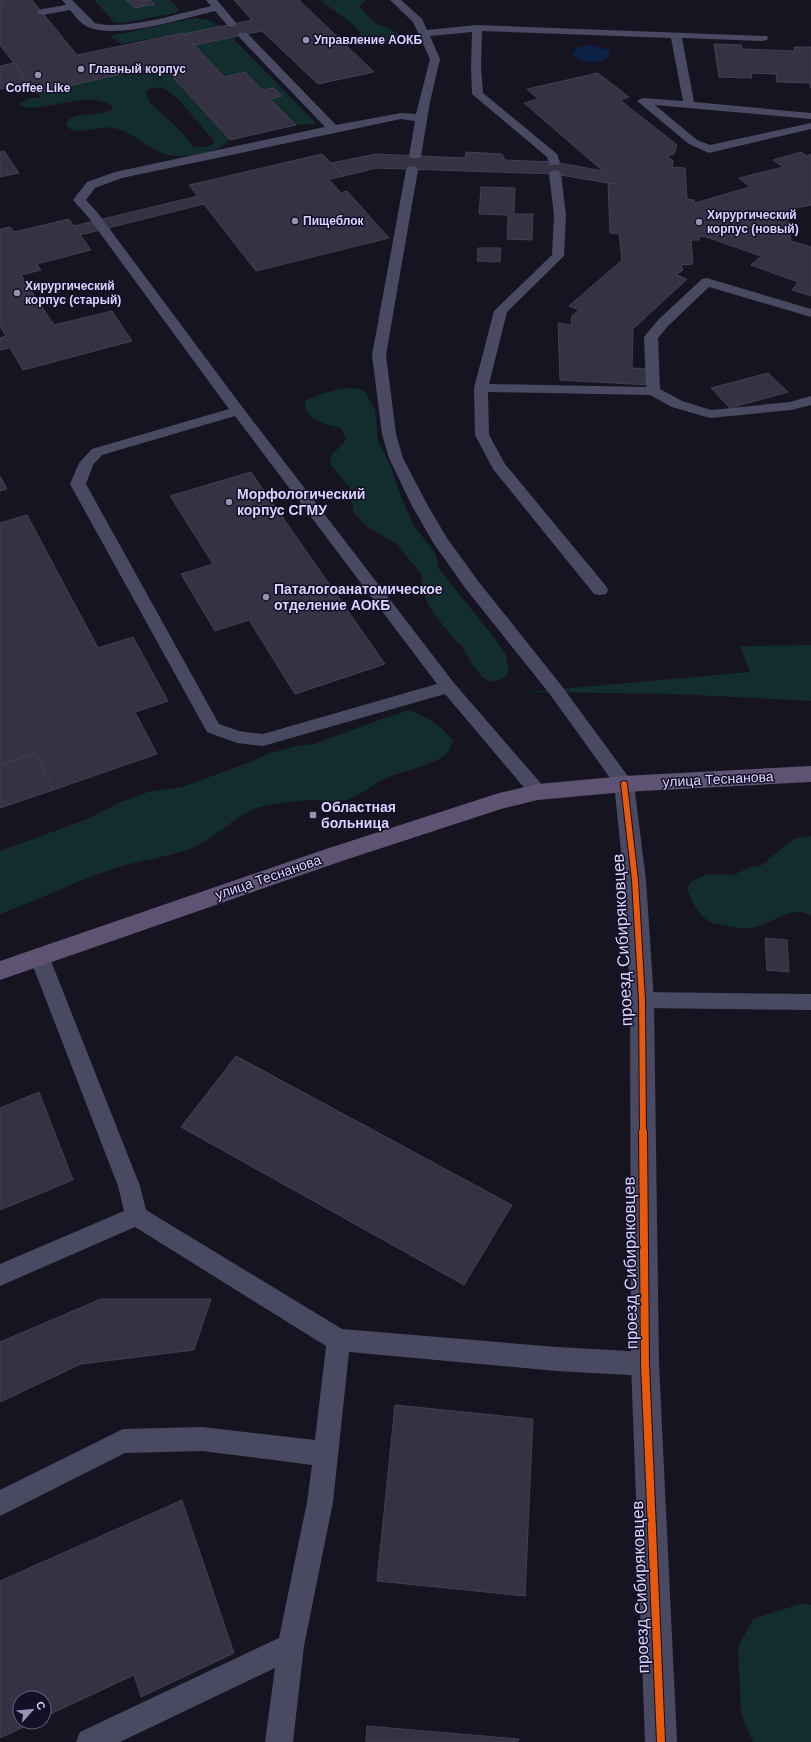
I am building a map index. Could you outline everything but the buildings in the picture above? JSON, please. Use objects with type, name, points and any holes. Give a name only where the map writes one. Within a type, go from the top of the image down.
[{"type":"main road","name":"улица Теснанова","points":[[0,970],[331,856],[499,801],[538,792],[624,784],[811,774]]},
{"type":"street","name":"проезд Сибиряковцев","points":[[624,784],[634,880],[642,1000],[646,1364],[661,1742]]},
{"type":"lane","points":[[395,0],[418,21],[435,59],[424,102],[382,332],[380,355],[382,387],[389,434],[396,458],[420,506],[440,540],[472,585],[556,689],[624,784]]},
{"type":"lane","points":[[42,12],[70,4],[90,24],[102,28],[119,28],[214,4],[232,24]]},
{"type":"lane","points":[[424,34],[477,28],[762,38]]},
{"type":"lane","points":[[477,28],[476,67],[478,94],[553,156],[560,215],[558,256],[502,311],[481,388],[482,434],[498,466],[600,590]]},
{"type":"lane","points":[[243,35],[333,129]]},
{"type":"lane","points":[[676,35],[689,105]]},
{"type":"lane","points":[[811,116],[643,101],[693,142],[709,149],[811,126]]},
{"type":"lane","points":[[421,118],[401,116],[333,129],[119,175],[91,185],[79,200],[97,221],[238,411],[448,687],[474,714],[502,751],[538,792]]},
{"type":"lane","points":[[653,391],[651,337],[663,323],[707,282],[811,313]]},
{"type":"lane","points":[[481,388],[653,391],[677,404],[710,414],[791,406],[811,400]]},
{"type":"lane","points":[[238,411],[97,452],[86,463],[78,484],[213,728],[237,737],[264,740],[448,687]]},
{"type":"lane","points":[[39,956],[128,1186],[136,1216],[339,1340],[549,1358],[646,1364]]},
{"type":"lane","points":[[642,1000],[811,1002]]},
{"type":"lane","points":[[0,1275],[136,1216]]},
{"type":"lane","points":[[279,1742],[291,1646],[320,1502],[339,1340]]},
{"type":"lane","points":[[0,1503],[123,1441],[202,1438],[326,1454]]},
{"type":"lane","points":[[90,1742],[291,1646]]},
{"type":"green space","points":[[94,0],[170,0],[179,9],[176,13],[121,23],[114,22]]},
{"type":"green space","points":[[320,0],[366,0],[359,7],[378,25],[389,28],[401,36],[400,42],[387,44],[365,40],[355,26]]},
{"type":"green space","points":[[195,18],[208,20],[224,29],[317,124],[296,125],[270,99],[281,96],[274,88],[262,90],[245,72],[224,77],[183,33],[121,44],[110,36]]},
{"type":"green space","points":[[162,65],[229,140],[220,147],[203,154],[173,156],[155,150],[130,134],[119,129],[108,128],[81,131],[67,127],[66,122],[76,116],[101,113],[112,109],[112,106],[102,101],[76,101],[36,108],[26,107],[19,104],[28,98],[41,98],[37,93]],"holes":[[[160,87],[164,88],[179,100],[214,141],[214,144],[205,147],[194,147],[176,126],[152,105],[147,97],[146,91]]]},
{"type":"green space","points":[[350,388],[361,389],[366,393],[375,410],[378,441],[391,467],[401,497],[414,526],[435,553],[439,569],[496,640],[506,655],[509,671],[504,678],[493,682],[483,678],[471,663],[463,647],[455,641],[430,608],[424,595],[421,574],[395,543],[365,525],[354,513],[349,487],[331,465],[330,459],[333,453],[343,444],[346,439],[341,428],[323,423],[312,417],[308,413],[305,401],[327,392]]},
{"type":"green space","points":[[811,645],[811,701],[675,694],[527,692],[750,672],[740,646]]},
{"type":"green space","points":[[410,710],[434,722],[453,741],[446,754],[433,762],[384,779],[355,796],[343,801],[333,802],[315,800],[289,802],[254,809],[236,819],[203,843],[194,847],[174,854],[115,868],[0,914],[0,851],[90,818],[118,803],[148,792],[182,787],[253,761],[267,754],[297,746],[314,744]]},
{"type":"green space","points":[[811,836],[811,916],[799,912],[792,913],[759,926],[742,928],[715,924],[702,916],[687,889],[690,882],[708,874],[733,875],[751,867],[762,865],[796,838]]},
{"type":"green space","points":[[803,1603],[811,1605],[811,1742],[753,1742],[741,1714],[738,1647],[753,1619]]},
{"type":"water","points":[[591,45],[608,50],[610,55],[602,61],[592,62],[581,60],[573,55],[573,52],[579,47]]},
{"type":"cycle path","points":[[624,784],[635,880],[642,1000],[645,1364],[661,1742]]},
{"type":"place","name":"Управление АОКБ","points":[[306,40]]},
{"type":"place","name":"Главный корпус","points":[[81,69]]},
{"type":"place","name":"Coffee Like","points":[[38,75]]},
{"type":"place","name":"Пищеблок","points":[[295,221]]},
{"type":"place","name":"Хирургический корпус (новый)","points":[[699,222]]},
{"type":"place","name":"Хирургический корпус (старый)","points":[[17,293]]},
{"type":"place","name":"Морфологический корпус СГМУ","points":[[229,502]]},
{"type":"place","name":"Паталогоанатомическое отделение АОКБ","points":[[266,597]]},
{"type":"place","name":"Областная больница","points":[[313,815]]}]
